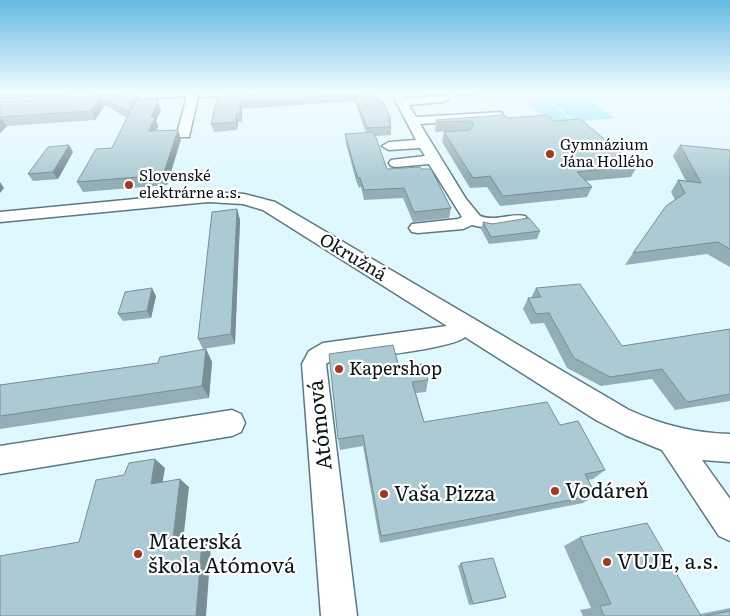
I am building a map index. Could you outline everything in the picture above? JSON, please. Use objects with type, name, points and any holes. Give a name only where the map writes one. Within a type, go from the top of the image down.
[{"type":"street","points":[[184,134],[187,121]]},
{"type":"street","points":[[413,121],[428,139],[435,160],[471,218],[487,224],[519,220]]},
{"type":"street","points":[[389,146],[428,139]]},
{"type":"street","points":[[396,163],[435,160]]},
{"type":"street","name":"Okružná","points":[[0,217],[198,198],[228,198],[257,202],[285,215],[604,411],[639,429],[672,442],[703,447],[730,448]]},
{"type":"street","points":[[418,228],[463,224],[471,218]]},
{"type":"street","name":"Atómová","points":[[339,616],[314,364],[323,353],[428,339],[455,332],[463,324]]},
{"type":"street","points":[[0,460],[232,422]]},
{"type":"street","points":[[672,442],[730,525]]},
{"type":"shaded area","points":[[547,121],[571,121],[575,124],[552,126]]},
{"type":"shaded area","points":[[574,121],[587,121],[584,121],[628,159],[617,159]]},
{"type":"building","points":[[126,121],[153,121],[149,131],[178,130],[163,175],[77,182],[96,149],[112,148]]},
{"type":"building","points":[[212,121],[236,121],[236,122],[211,124]]},
{"type":"building","points":[[364,121],[388,121],[391,127],[367,128]]},
{"type":"building","points":[[436,121],[582,121],[637,166],[577,172],[592,187],[503,196],[490,176],[473,178],[444,132],[470,130],[474,124],[470,121]]},
{"type":"building","points":[[374,132],[387,169],[420,167],[421,169],[431,169],[451,208],[414,212],[404,188],[364,190],[355,170],[345,134]]},
{"type":"building","points":[[69,145],[53,172],[28,174],[48,147]]},
{"type":"building","points":[[680,145],[730,150],[730,249],[718,242],[633,253],[666,206],[685,193],[678,180],[701,183]]},
{"type":"building","points":[[237,209],[231,334],[198,339],[212,212]]},
{"type":"building","points":[[529,218],[540,231],[491,237],[483,222],[492,224]]},
{"type":"building","points":[[580,284],[622,346],[730,329],[730,394],[687,402],[662,369],[610,377],[574,358],[549,313],[536,314],[528,298],[541,297],[536,288]]},
{"type":"building","points":[[152,288],[147,311],[118,314],[125,292]]},
{"type":"building","points":[[393,345],[399,367],[422,364],[428,380],[412,382],[424,422],[547,402],[560,425],[578,421],[605,470],[585,474],[596,495],[381,536],[363,435],[338,439],[329,354]]},
{"type":"building","points":[[206,349],[202,386],[0,416],[0,385],[158,363],[160,357]]},
{"type":"building","points":[[155,459],[151,484],[180,479],[172,546],[202,540],[196,616],[0,616],[0,556],[79,542],[96,480],[124,475],[129,463]]},
{"type":"building","name":"VUJE, a.s.","points":[[647,523],[701,616],[604,616],[600,606],[611,604],[580,537]]},
{"type":"building","points":[[493,558],[506,597],[473,604],[461,563]]},
{"type":"building","points":[[730,611],[730,616],[705,616]]},
{"type":"place","name":"Gymnázium Jána Hollého","points":[[550,154]]},
{"type":"place","name":"Slovenské elektrárne a.s.","points":[[129,185]]},
{"type":"place","name":"Kapershop","points":[[339,369]]},
{"type":"place","name":"Vodáreň","points":[[555,491]]},
{"type":"place","name":"Vaša Pizza","points":[[384,494]]},
{"type":"place","name":"Materská škola Atómová","points":[[138,554]]},
{"type":"place","name":"VUJE, a.s.","points":[[607,562]]}]
